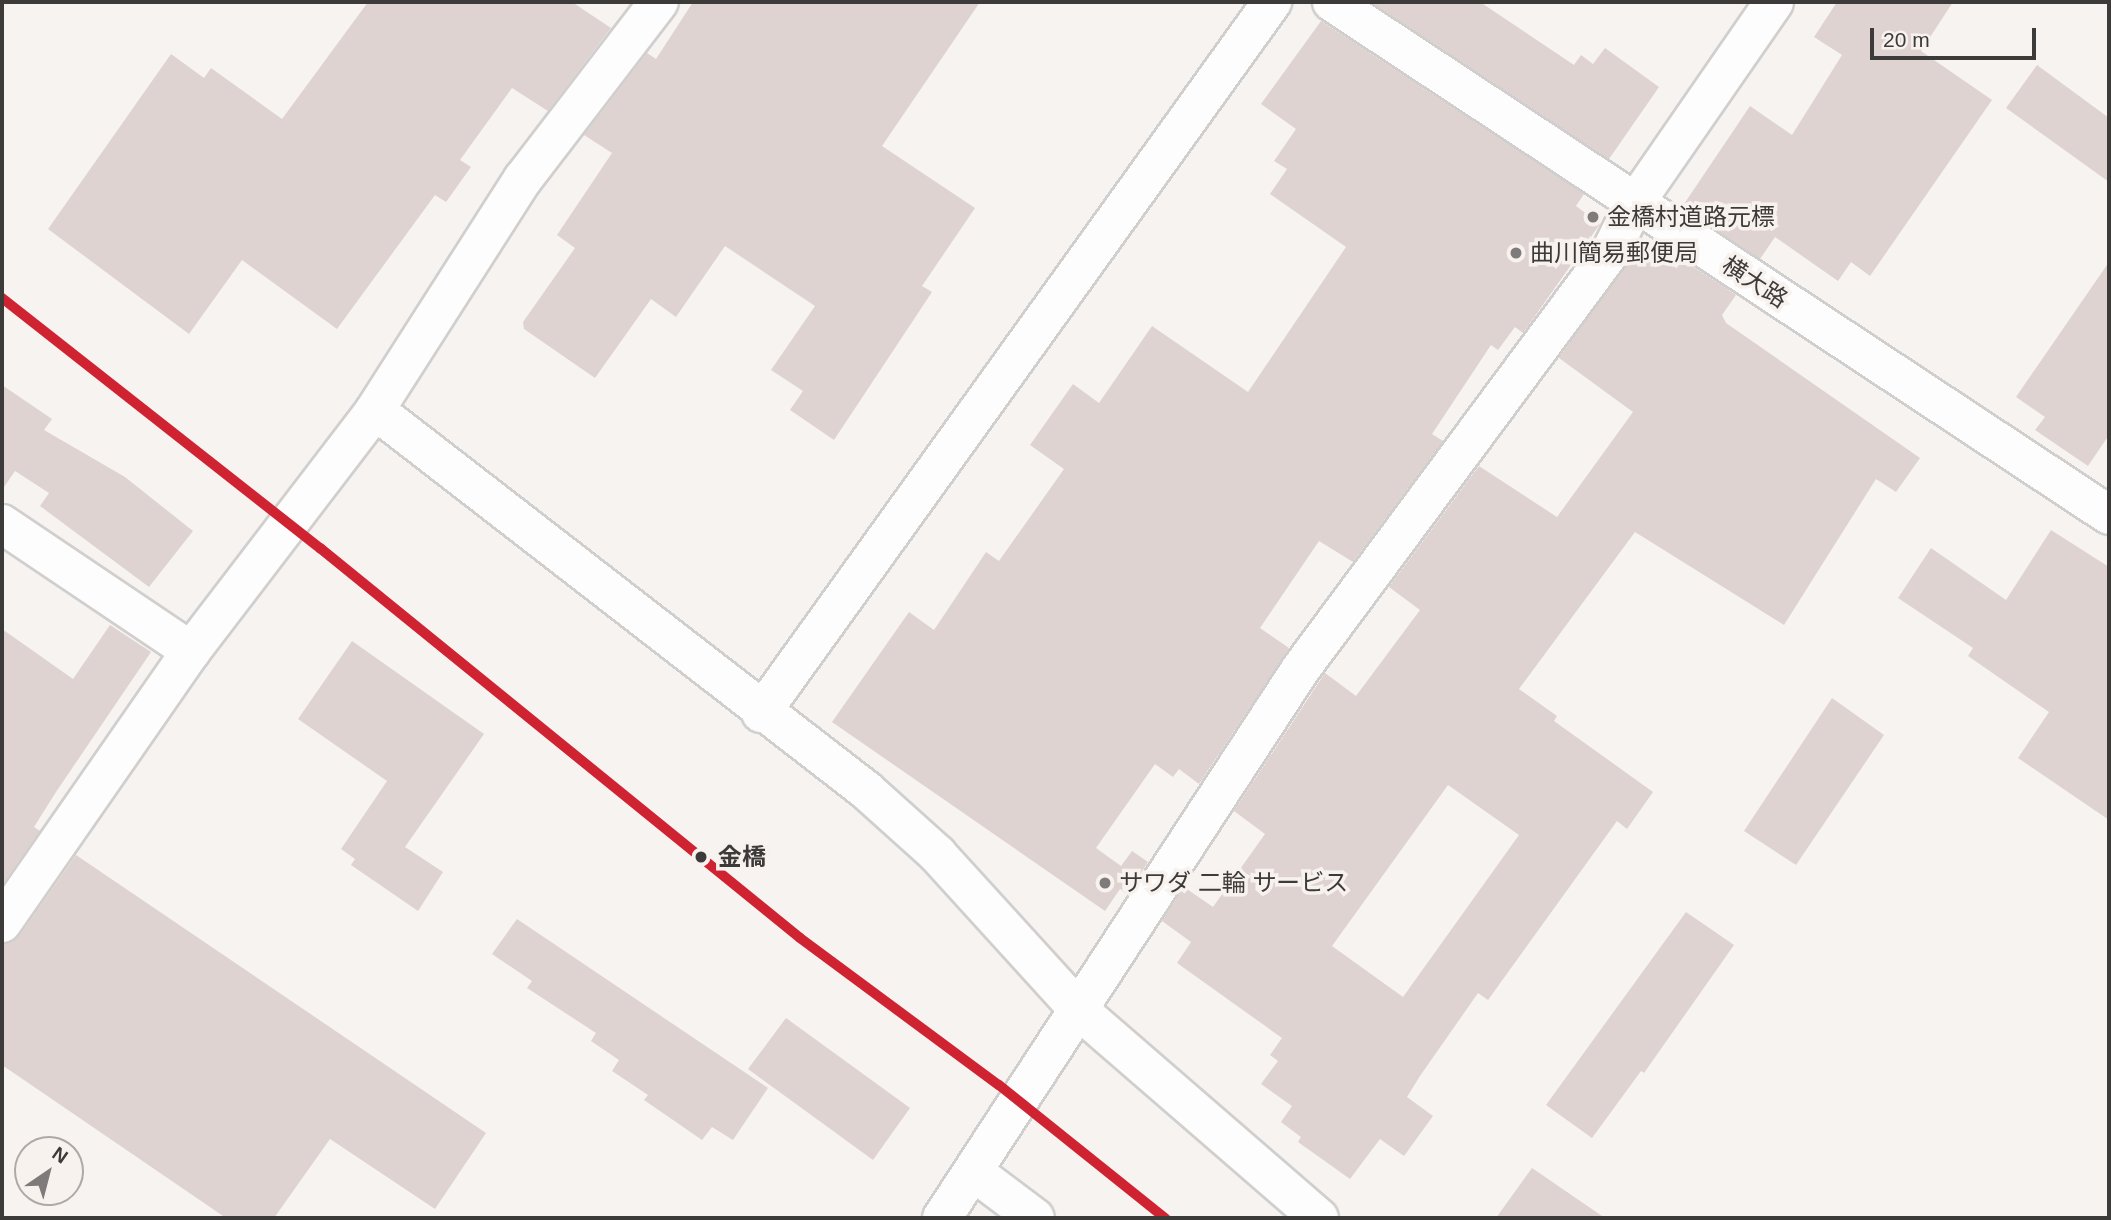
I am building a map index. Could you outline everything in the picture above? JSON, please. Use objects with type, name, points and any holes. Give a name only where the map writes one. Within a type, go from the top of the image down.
[{"type":"street","points":[[761,713],[1272,2]]},
{"type":"street","name":"横大路","points":[[1332,2],[2109,515]]},
{"type":"street","points":[[942,1218],[1080,1011],[1300,670],[1611,251],[1635,203],[1774,2]]},
{"type":"street","points":[[2,923],[191,651],[375,410],[523,179],[643,7]]},
{"type":"street","points":[[375,410],[761,713],[866,790],[937,854],[1080,1011],[1319,1218]]},
{"type":"street","points":[[2,524],[191,651]]},
{"type":"street","points":[[974,1172],[1035,1218]]},
{"type":"building","points":[[368,2],[572,2],[611,28],[548,111],[512,88],[460,160],[471,167],[446,202],[435,195],[337,329],[242,260],[189,334],[48,229],[171,54],[204,78],[211,68],[282,119]]},
{"type":"building","points":[[693,2],[980,2],[882,146],[975,208],[922,286],[932,292],[834,440],[790,410],[803,391],[771,370],[815,306],[725,246],[676,317],[651,299],[595,378],[524,329],[523,322],[575,248],[557,235],[612,153],[584,135],[647,53],[656,59]]},
{"type":"building","points":[[1371,2],[1480,2],[1574,65],[1581,55],[1593,64],[1605,48],[1659,87],[1609,159]]},
{"type":"building","points":[[1837,2],[1953,2],[1921,51],[1992,100],[1870,276],[1851,262],[1838,281],[1775,237],[1760,259],[1682,207],[1750,106],[1792,135],[1842,55],[1814,37]]},
{"type":"building","points":[[1321,21],[1584,194],[1576,206],[1600,224],[1523,333],[1515,327],[1498,350],[1491,345],[1432,434],[1443,441],[1353,562],[1319,541],[1260,628],[1289,648],[1199,784],[1179,769],[1173,777],[1155,764],[1096,848],[1121,866],[1132,851],[1148,862],[1127,894],[1120,889],[1105,911],[832,722],[909,612],[934,630],[986,552],[999,561],[1064,469],[1030,445],[1073,384],[1099,403],[1152,326],[1248,392],[1346,247],[1270,194],[1287,169],[1274,161],[1296,129],[1261,104]]},
{"type":"building","points":[[2037,65],[2109,118],[2109,182],[2006,108]]},
{"type":"building","points":[[1657,243],[1736,295],[1722,315],[1726,323],[1920,458],[1896,492],[1876,479],[1784,625],[1635,532],[1519,689],[1557,716],[1554,721],[1653,792],[1627,829],[1617,821],[1488,1000],[1478,993],[1420,1076],[1407,1097],[1433,1116],[1404,1156],[1380,1139],[1350,1179],[1298,1142],[1301,1137],[1281,1122],[1292,1106],[1261,1084],[1278,1061],[1270,1055],[1282,1038],[1177,963],[1191,942],[1162,921],[1184,887],[1213,907],[1265,834],[1234,811],[1325,673],[1356,696],[1420,610],[1389,587],[1479,466],[1557,517],[1633,412],[1559,358],[1636,249],[1648,257]],"holes":[[[1448,785],[1519,835],[1403,997],[1332,946]]]},
{"type":"building","points":[[2109,262],[2109,435],[2088,466],[2035,430],[2045,417],[2016,397]]},
{"type":"building","points":[[2,385],[52,419],[44,430],[125,477],[193,531],[149,587],[40,506],[49,493],[15,471],[2,490]]},
{"type":"building","points":[[2051,530],[2109,567],[2109,820],[2018,758],[2049,712],[1968,656],[1973,648],[1898,598],[1931,548],[2006,600]]},
{"type":"building","points":[[110,625],[151,652],[56,792],[34,827],[40,831],[2,885],[2,629],[73,679]]},
{"type":"building","points":[[352,641],[484,734],[405,847],[443,872],[418,911],[351,865],[355,859],[341,849],[387,781],[298,719]]},
{"type":"building","points":[[1832,698],[1884,735],[1796,865],[1744,831]]},
{"type":"building","points":[[76,855],[486,1133],[435,1209],[330,1139],[274,1218],[226,1218],[2,1065],[2,945],[20,935]]},
{"type":"building","points":[[1686,912],[1734,945],[1644,1073],[1641,1071],[1592,1138],[1546,1105]]},
{"type":"building","points":[[517,919],[768,1088],[733,1140],[712,1127],[702,1140],[644,1100],[648,1095],[612,1071],[619,1060],[591,1041],[596,1033],[527,988],[532,981],[492,954]]},
{"type":"building","points":[[786,1018],[910,1108],[873,1160],[748,1069]]},
{"type":"building","points":[[1532,1168],[1605,1218],[1496,1218]]},
{"type":"transit line","points":[[2,298],[320,548],[800,938],[999,1085],[1165,1218]]},
{"type":"place","name":"金橋村道路元標","points":[[1593,217]]},
{"type":"place","name":"曲川簡易郵便局","points":[[1516,253]]},
{"type":"place","name":"金橋","points":[[701,857]]},
{"type":"place","name":"サワダ 二輪 サービス","points":[[1105,883]]}]
